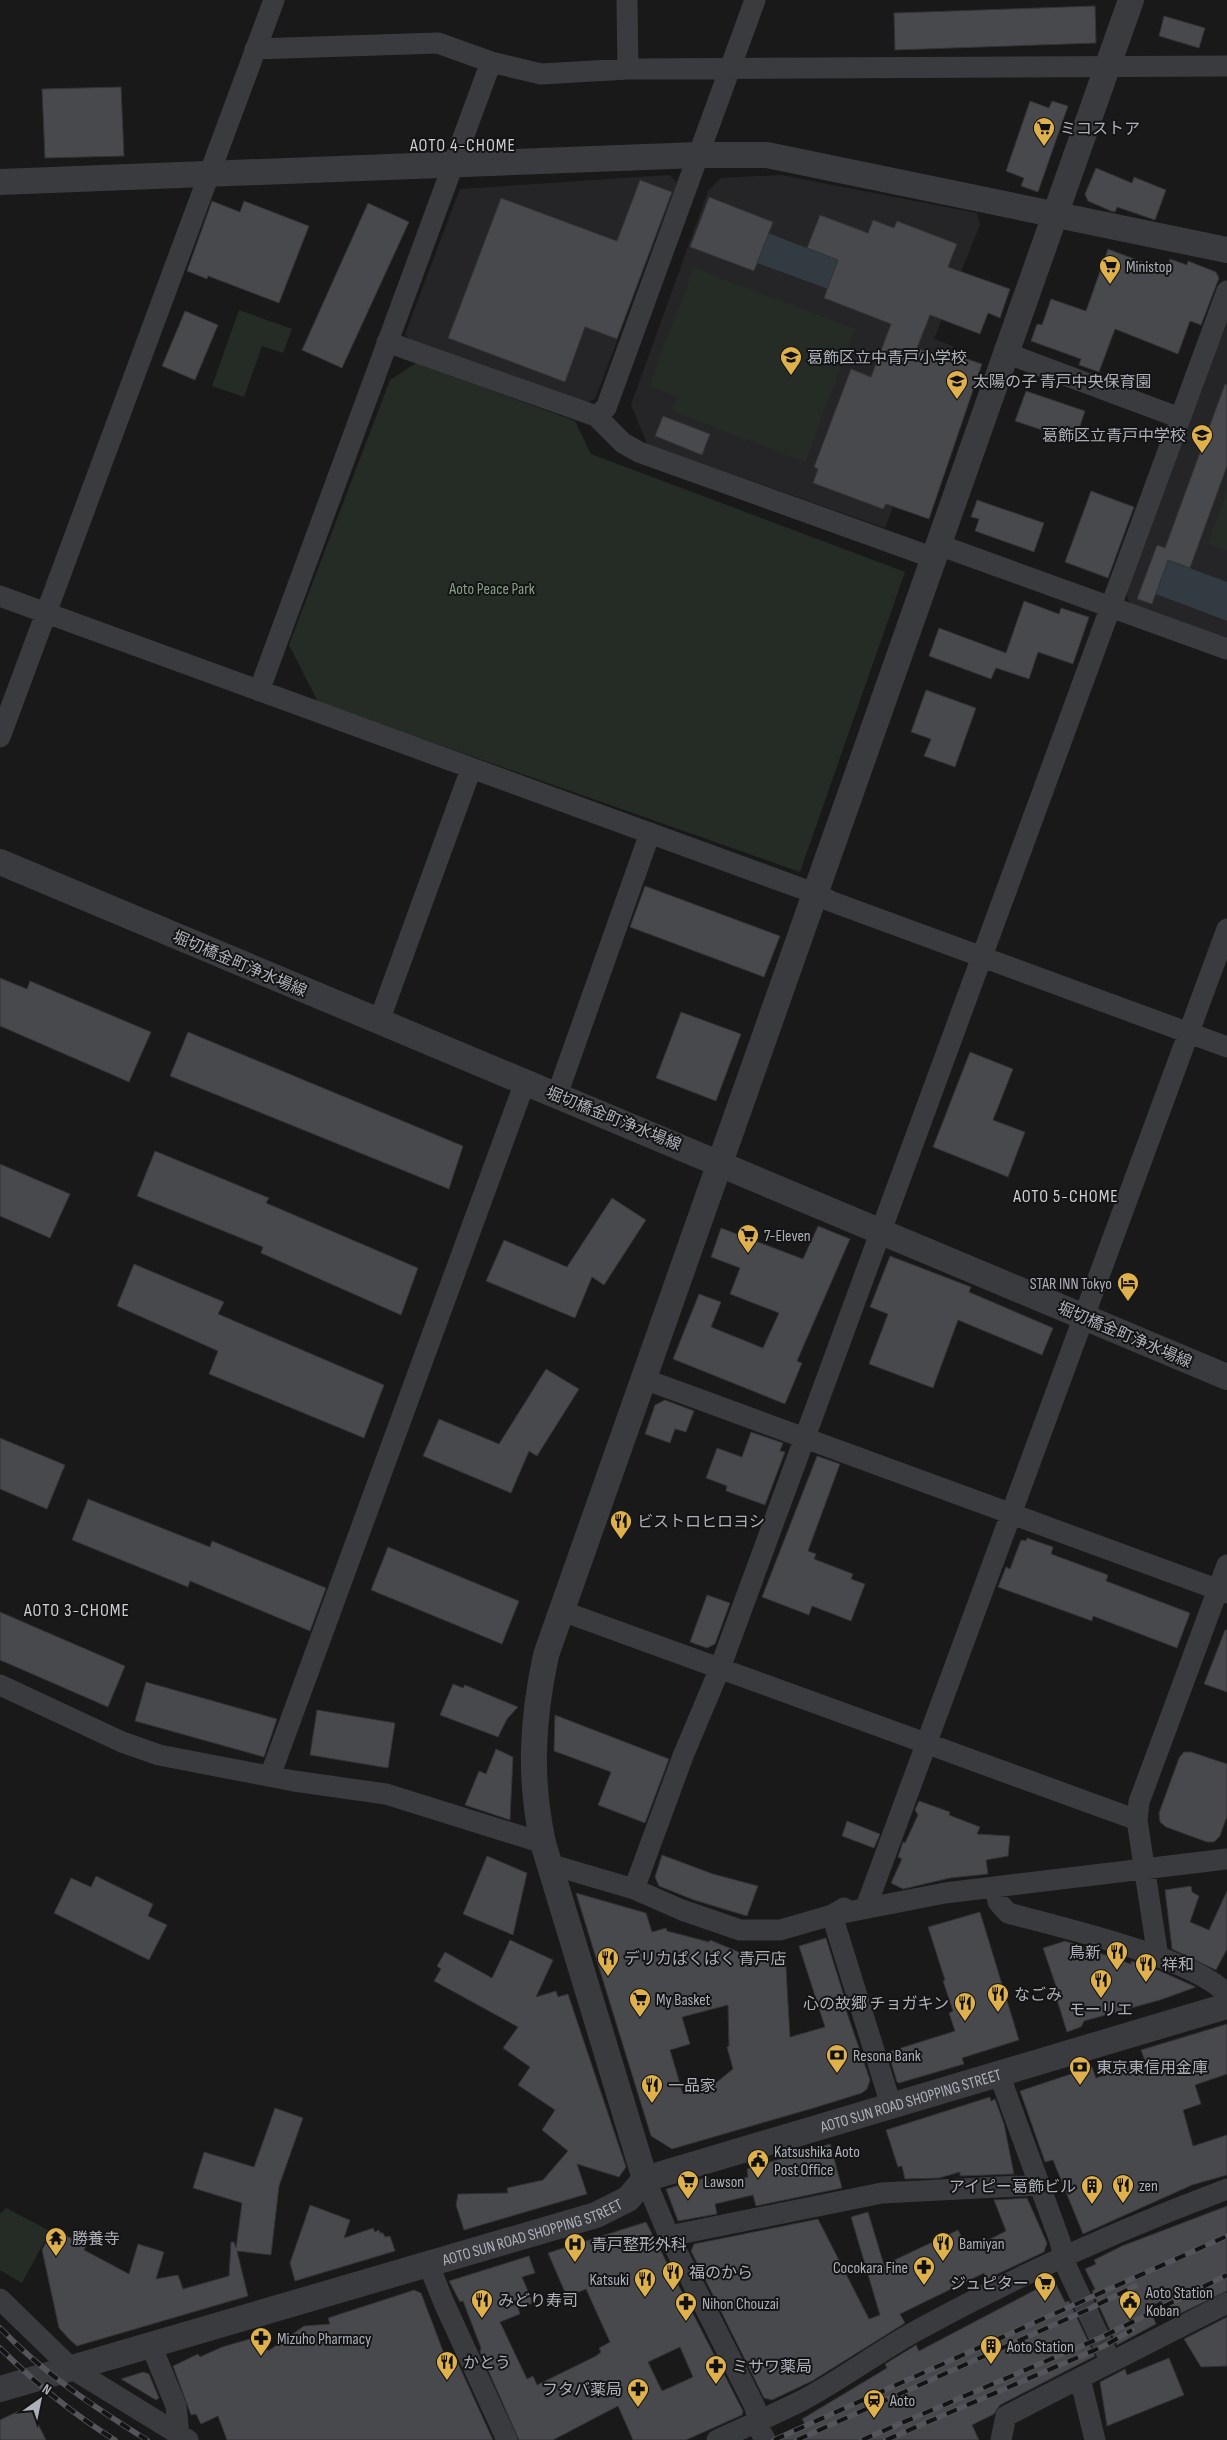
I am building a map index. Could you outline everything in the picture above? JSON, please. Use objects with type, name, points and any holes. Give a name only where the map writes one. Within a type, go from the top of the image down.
[{"type":"street","points":[[0,737],[274,0]]},
{"type":"street","points":[[627,0],[628,69]]},
{"type":"street","points":[[596,416],[606,408],[729,68],[756,0]]},
{"type":"street","points":[[762,2430],[755,2407],[669,2236],[645,2179],[546,1854],[537,1814],[533,1766],[536,1708],[546,1655],[1131,0]]},
{"type":"street","points":[[256,49],[438,43],[491,62],[541,74],[628,69],[1227,66]]},
{"type":"street","points":[[259,691],[491,62]]},
{"type":"street","points":[[0,182],[208,176],[698,155],[767,155],[1227,250]]},
{"type":"street","points":[[634,1889],[683,1756],[720,1668],[803,1438],[1227,291]]},
{"type":"street","points":[[387,342],[596,416],[623,443],[639,452],[936,551],[1110,606],[1227,649]]},
{"type":"street","points":[[1006,354],[1180,418]]},
{"type":"street","points":[[0,596],[814,893],[830,901],[1227,1047]]},
{"type":"street","points":[[379,1021],[471,769]]},
{"type":"street","points":[[558,1095],[650,834]]},
{"type":"street","name":"堀切橋金町浄水場線","points":[[0,862],[1227,1377]]},
{"type":"street","points":[[869,1898],[1227,929]]},
{"type":"street","points":[[270,1776],[525,1082]]},
{"type":"street","points":[[644,1379],[1222,1592]]},
{"type":"street","points":[[1158,1957],[1137,1820],[1139,1802],[1222,1592],[1227,1565]]},
{"type":"street","points":[[562,1611],[1137,1820]]},
{"type":"street","points":[[0,1685],[122,1742],[159,1755],[270,1776],[386,1794],[546,1854],[682,1910],[740,1930],[780,1930],[832,1915],[869,1898],[996,1888],[1227,1859]]},
{"type":"street","points":[[996,1888],[998,1902],[1008,1913],[1158,1957],[1211,1980],[1227,1994]]},
{"type":"street","points":[[832,1915],[891,2105]]},
{"type":"street","name":"AOTO SUN ROAD SHOPPING STREET","points":[[0,2389],[596,2214],[628,2199],[645,2179],[1227,2006]]},
{"type":"street","points":[[999,2074],[1067,2268],[1111,2362]]},
{"type":"street","points":[[669,2236],[882,2193],[1039,2185]]},
{"type":"street","points":[[717,2440],[762,2430],[804,2399],[915,2332],[994,2290],[1064,2256],[1227,2189]]},
{"type":"street","points":[[428,2263],[444,2304],[508,2440]]},
{"type":"street","points":[[0,2299],[71,2368],[184,2437]]},
{"type":"street","points":[[1001,2440],[1006,2416],[1227,2302]]},
{"type":"street","points":[[150,2345],[176,2406],[184,2437]]},
{"type":"street","points":[[1080,2378],[1095,2440]]},
{"type":"shaded area","points":[[669,175],[677,182],[595,399],[585,403],[412,344],[405,334],[460,189]]},
{"type":"shaded area","name":"葛飾区立中青戸小学校","points":[[781,175],[977,213],[980,225],[934,339],[953,346],[885,528],[647,444],[631,405],[708,191],[721,178]]},
{"type":"shaded area","points":[[768,233],[838,260],[828,289],[757,263]]},
{"type":"shaded area","name":"葛飾区立青戸中学校","points":[[1227,316],[1227,641],[1130,606],[1126,592]]},
{"type":"shaded area","points":[[1168,560],[1227,582],[1227,621],[1156,594]]},
{"type":"green space","points":[[694,268],[855,329],[805,462],[672,411],[677,397],[649,386]]},
{"type":"green space","points":[[239,310],[292,329],[283,353],[262,346],[244,397],[212,386]]},
{"type":"green space","name":"Aoto Peace Park","points":[[416,363],[575,421],[591,454],[905,572],[800,872],[318,702],[289,645],[390,380]]},
{"type":"green space","points":[[1227,491],[1227,551],[1208,544]]},
{"type":"green space","points":[[6,2208],[50,2231],[22,2283],[0,2270],[0,2214]]},
{"type":"building","points":[[1095,6],[1096,43],[895,50],[894,13]]},
{"type":"building","points":[[1164,16],[1205,28],[1199,48],[1159,36]]},
{"type":"building","points":[[121,87],[124,156],[45,158],[42,89]]},
{"type":"building","points":[[1030,101],[1049,108],[1052,101],[1068,106],[1038,192],[1021,186],[1024,178],[1006,171]]},
{"type":"building","points":[[1096,168],[1132,183],[1134,177],[1166,190],[1155,220],[1117,207],[1115,212],[1111,211],[1088,201],[1085,194]]},
{"type":"building","points":[[640,180],[672,192],[617,339],[585,327],[565,382],[448,338],[501,198],[617,241]]},
{"type":"building","points":[[709,197],[773,222],[754,271],[690,247]]},
{"type":"building","points":[[212,201],[240,212],[244,201],[309,226],[279,303],[208,276],[207,279],[187,271]]},
{"type":"building","points":[[368,203],[409,222],[342,368],[302,350]]},
{"type":"building","points":[[820,215],[868,233],[873,220],[894,228],[897,221],[957,244],[948,267],[1010,289],[1000,318],[988,313],[980,334],[930,315],[917,348],[959,364],[961,357],[982,364],[929,519],[886,504],[883,509],[813,483],[818,469],[814,467],[851,369],[871,377],[891,324],[824,298],[838,260],[807,248]]},
{"type":"building","points":[[1108,249],[1166,271],[1170,259],[1187,265],[1188,261],[1216,272],[1219,278],[1201,325],[1190,321],[1178,354],[1115,329],[1099,372],[1079,365],[1081,359],[1031,341],[1037,324],[1042,325],[1051,299],[1086,311]]},
{"type":"building","points":[[185,311],[218,325],[195,380],[162,366]]},
{"type":"building","points":[[1225,384],[1227,385],[1227,466],[1190,568],[1168,560],[1152,604],[1137,599],[1157,545],[1165,548]]},
{"type":"building","points":[[1026,391],[1085,411],[1075,441],[1015,421]]},
{"type":"building","points":[[663,416],[710,434],[702,455],[655,436]]},
{"type":"building","points":[[1091,491],[1134,507],[1108,578],[1065,562]]},
{"type":"building","points":[[977,500],[1044,523],[1034,552],[975,531],[979,519],[971,517]]},
{"type":"building","points":[[1024,601],[1059,614],[1061,608],[1089,617],[1073,664],[1038,652],[1029,679],[996,668],[991,679],[929,656],[939,628],[1006,653]]},
{"type":"building","points":[[926,690],[976,708],[955,767],[924,756],[931,739],[911,732]]},
{"type":"building","points":[[645,886],[780,936],[764,977],[630,927]]},
{"type":"building","points":[[0,978],[27,989],[30,981],[151,1032],[129,1082],[0,1026]]},
{"type":"building","points":[[681,1012],[741,1034],[716,1101],[656,1078]]},
{"type":"building","points":[[188,1032],[463,1146],[449,1189],[170,1076]]},
{"type":"building","points":[[970,1052],[1013,1069],[993,1120],[1025,1132],[1008,1177],[933,1147]]},
{"type":"building","points":[[155,1151],[269,1198],[266,1203],[418,1268],[401,1315],[261,1253],[263,1247],[137,1196]]},
{"type":"building","points":[[0,1164],[70,1194],[50,1238],[0,1216]]},
{"type":"building","points":[[612,1198],[646,1220],[604,1285],[592,1277],[575,1318],[486,1281],[504,1240],[567,1267]]},
{"type":"building","points":[[818,1226],[850,1239],[797,1361],[802,1363],[785,1404],[673,1359],[699,1294],[721,1302],[711,1327],[763,1348],[779,1313],[730,1294],[740,1268],[711,1257],[721,1228],[803,1259]]},
{"type":"building","points":[[890,1256],[971,1287],[969,1292],[1053,1328],[1042,1355],[958,1320],[933,1388],[869,1364],[888,1314],[870,1307]]},
{"type":"building","points":[[134,1264],[224,1302],[218,1314],[384,1385],[364,1438],[209,1374],[218,1351],[117,1306]]},
{"type":"building","points":[[546,1369],[579,1389],[537,1456],[529,1451],[511,1493],[423,1456],[439,1419],[499,1444]]},
{"type":"building","points":[[665,1400],[694,1411],[686,1432],[675,1429],[670,1443],[645,1434],[655,1405]]},
{"type":"building","points":[[751,1432],[783,1443],[780,1451],[785,1452],[765,1505],[726,1491],[727,1486],[706,1478],[717,1448],[742,1457]]},
{"type":"building","points":[[0,1438],[65,1465],[47,1509],[0,1489]]},
{"type":"building","points":[[817,1456],[840,1464],[808,1551],[816,1554],[814,1559],[853,1574],[851,1579],[865,1584],[851,1621],[812,1606],[809,1615],[762,1597]]},
{"type":"building","points":[[88,1499],[210,1547],[212,1541],[326,1588],[310,1631],[190,1581],[188,1587],[72,1540]]},
{"type":"building","points":[[1027,1538],[1053,1547],[1051,1554],[1108,1575],[1106,1581],[1190,1613],[1177,1648],[1093,1616],[1092,1621],[998,1587],[1006,1567],[1010,1569],[1021,1540],[1026,1541]]},
{"type":"building","points":[[388,1547],[519,1601],[502,1644],[371,1590]]},
{"type":"building","points":[[707,1595],[730,1603],[715,1644],[707,1648],[690,1642]]},
{"type":"building","points":[[0,1612],[125,1666],[108,1707],[0,1660]]},
{"type":"building","points":[[1225,1630],[1227,1630],[1227,1692],[1204,1684]]},
{"type":"building","points":[[146,1682],[277,1719],[264,1757],[135,1721]]},
{"type":"building","points":[[453,1684],[463,1688],[465,1685],[518,1707],[507,1719],[498,1737],[440,1715]]},
{"type":"building","points":[[317,1710],[395,1723],[388,1768],[310,1755]]},
{"type":"building","points":[[555,1715],[669,1759],[645,1823],[598,1805],[611,1772],[554,1751]]},
{"type":"building","points":[[496,1749],[513,1757],[510,1820],[465,1805],[479,1771],[486,1774]]},
{"type":"building","points":[[1184,1752],[1191,1752],[1227,1764],[1227,1816],[1220,1836],[1214,1842],[1207,1842],[1166,1827],[1160,1822],[1159,1813],[1179,1758]]},
{"type":"building","points":[[919,1801],[950,1812],[949,1815],[980,1827],[977,1834],[1010,1836],[1008,1856],[986,1860],[988,1874],[950,1878],[903,1889],[891,1883],[902,1859],[898,1857],[903,1842],[905,1843],[918,1815],[915,1810]]},
{"type":"building","points":[[847,1821],[880,1834],[874,1848],[842,1836]]},
{"type":"building","points":[[662,1855],[713,1874],[758,1886],[747,1916],[694,1900],[659,1886],[655,1877]]},
{"type":"building","points":[[487,1856],[527,1873],[513,1935],[463,1914]]},
{"type":"building","points":[[96,1876],[153,1904],[148,1916],[167,1925],[149,1960],[54,1913],[71,1878],[91,1887]]},
{"type":"building","points":[[1191,1886],[1192,1892],[1199,1896],[1190,1922],[1209,1930],[1227,1891],[1227,1949],[1216,1970],[1172,1949],[1165,1890]]},
{"type":"building","points":[[576,1893],[646,1913],[652,1932],[666,1928],[667,1931],[709,1942],[710,1940],[746,1955],[785,1951],[790,2037],[825,2027],[799,1946],[826,1938],[847,2006],[845,2007],[870,2080],[867,2089],[862,2093],[817,2107],[672,2149],[651,2136]],"holes":[[[728,2005],[729,2046],[727,2047],[733,2069],[711,2087],[683,2094],[670,2050],[690,2044],[682,2017]]]},
{"type":"building","points":[[980,1912],[1019,2040],[962,2058],[964,2064],[899,2083],[897,2082],[888,2052],[955,2031],[949,2013],[953,2011],[943,1981],[945,1980],[928,1927]]},
{"type":"building","points":[[510,1940],[553,1960],[536,1997],[556,1991],[558,1997],[568,1994],[626,2167],[619,2177],[577,2164],[587,2194],[464,2230],[456,2205],[458,2194],[508,2193],[507,2188],[543,2180],[568,2151],[542,2130],[555,2110],[518,2085],[530,2067],[503,2048],[518,2027],[434,1981],[441,1969],[437,1966],[445,1952],[492,1978]]},
{"type":"building","points":[[1065,1941],[1131,1964],[1131,1961],[1160,1971],[1196,1987],[1160,2000],[1084,2021],[1081,2027],[1067,2032],[1054,1990],[1057,1989],[1043,1948]]},
{"type":"building","points":[[1227,2024],[1227,2074],[1195,2085],[1201,2104],[1183,2110],[1193,2146],[1227,2135],[1227,2175],[1192,2185],[1083,2234],[1053,2160],[1045,2162],[1020,2091],[1092,2067],[1096,2078],[1145,2061],[1141,2050]]},
{"type":"building","points":[[990,2097],[991,2101],[995,2099],[1004,2124],[1014,2174],[960,2176],[960,2172],[939,2178],[905,2179],[902,2166],[898,2167],[886,2130]]},
{"type":"building","points":[[275,2108],[303,2118],[279,2186],[271,2255],[237,2251],[248,2296],[77,2346],[71,2341],[59,2328],[42,2250],[53,2229],[86,2246],[84,2250],[129,2274],[138,2244],[164,2252],[156,2279],[178,2275],[183,2289],[229,2276],[231,2242],[234,2242],[236,2248],[242,2203],[193,2188],[204,2152],[254,2167]]},
{"type":"building","points":[[830,2144],[842,2188],[756,2206],[753,2195],[715,2204],[717,2214],[678,2221],[666,2189],[708,2177],[710,2187],[748,2177],[747,2169]]},
{"type":"building","points":[[1027,2198],[1047,2243],[1044,2252],[987,2279],[984,2273],[900,2314],[905,2323],[812,2381],[772,2400],[764,2398],[691,2251],[694,2244],[818,2219],[869,2319],[880,2315],[851,2217],[868,2212],[884,2265],[958,2230],[968,2250],[1006,2231],[994,2200]]},
{"type":"building","points":[[310,2205],[350,2220],[344,2238],[373,2228],[375,2232],[379,2230],[380,2233],[383,2233],[385,2237],[390,2236],[395,2251],[295,2281],[290,2263]]},
{"type":"building","points":[[1227,2206],[1227,2291],[1171,2318],[1161,2301],[1149,2307],[1156,2324],[1117,2345],[1092,2291],[1095,2289],[1085,2269],[1096,2264],[1094,2260],[1122,2246]]},
{"type":"building","points":[[646,2222],[743,2411],[742,2415],[686,2440],[633,2440],[618,2406],[553,2440],[519,2440],[480,2352],[481,2348],[463,2301],[460,2302],[449,2281],[529,2256],[535,2273],[522,2277],[533,2303],[518,2308],[520,2314],[500,2322],[527,2379],[533,2376],[537,2385],[596,2356],[601,2352],[599,2348],[610,2342],[586,2289],[567,2297],[548,2253]],"holes":[[[680,2347],[693,2377],[662,2391],[648,2362]]]},
{"type":"building","name":"Aoto Station","points":[[1054,2280],[1065,2302],[1069,2301],[1095,2356],[1000,2405],[994,2414],[972,2425],[979,2440],[777,2440],[807,2427],[802,2419],[887,2368],[885,2364],[916,2345],[919,2351]]},
{"type":"building","points":[[414,2290],[421,2293],[448,2364],[457,2361],[493,2440],[227,2440],[218,2416],[201,2424],[196,2414],[191,2415],[173,2366],[198,2354],[200,2357],[222,2347],[260,2336],[268,2351],[304,2326],[330,2324],[328,2318]]},
{"type":"building","points":[[1227,2317],[1227,2366],[1201,2367],[1184,2339]]},
{"type":"building","points":[[1169,2358],[1184,2395],[1107,2426],[1100,2382],[1125,2369],[1127,2375]]},
{"type":"building","points":[[143,2372],[149,2374],[159,2398],[156,2400],[121,2379]]},
{"type":"building","points":[[29,2406],[46,2440],[0,2440],[0,2420]]},
{"type":"railway","points":[[774,2440],[1227,2236]]},
{"type":"railway","points":[[862,2440],[1100,2338],[1227,2275]]},
{"type":"railway","points":[[797,2440],[1087,2310],[1135,2286]]},
{"type":"railway","points":[[0,2328],[51,2375],[147,2440]]},
{"type":"railway","points":[[886,2440],[1104,2346],[1132,2330]]},
{"type":"railway","points":[[0,2348],[55,2397],[84,2420],[115,2440]]},
{"type":"place","name":"ミコストア","points":[[1044,147]]},
{"type":"place","name":"Ministop","points":[[1110,285]]},
{"type":"place","name":"葛飾区立中青戸小学校","points":[[791,376]]},
{"type":"place","name":"太陽の子 青戸中央保育園","points":[[957,400]]},
{"type":"place","name":"葛飾区立青戸中学校","points":[[1202,454]]},
{"type":"place","name":"7-Eleven","points":[[748,1254]]},
{"type":"place","name":"STAR INN Tokyo","points":[[1128,1302]]},
{"type":"place","name":"ビストロヒロヨシ","points":[[621,1540]]},
{"type":"place","name":"鳥新","points":[[1117,1971]]},
{"type":"place","name":"デリカぱくぱく 青戸店","points":[[608,1977]]},
{"type":"place","name":"祥和","points":[[1146,1983]]},
{"type":"place","name":"モーリエ","points":[[1101,1999]]},
{"type":"place","name":"なごみ","points":[[998,2013]]},
{"type":"place","name":"My Basket","points":[[640,2018]]},
{"type":"place","name":"心の故郷 チョガキン","points":[[965,2022]]},
{"type":"place","name":"Resona Bank","points":[[837,2074]]},
{"type":"place","name":"東京東信用金庫","points":[[1080,2086]]},
{"type":"place","name":"一品家","points":[[652,2104]]},
{"type":"place","name":"Katsushika Aoto Post Office","points":[[758,2179]]},
{"type":"place","name":"Lawson","points":[[688,2200]]},
{"type":"place","name":"zen","points":[[1123,2204]]},
{"type":"place","name":"アイピー葛飾ビル","points":[[1092,2205]]},
{"type":"place","name":"勝養寺","points":[[56,2257]]},
{"type":"place","name":"Bamiyan","points":[[943,2262]]},
{"type":"place","name":"青戸整形外科","points":[[575,2263]]},
{"type":"place","name":"Cocokara Fine","points":[[924,2286]]},
{"type":"place","name":"福のから","points":[[673,2291]]},
{"type":"place","name":"Katsuki","points":[[645,2298]]},
{"type":"place","name":"ジュピター","points":[[1045,2302]]},
{"type":"place","name":"みどり寿司","points":[[482,2319]]},
{"type":"place","name":"Aoto Station Koban","points":[[1130,2320]]},
{"type":"place","name":"Nihon Chouzai","points":[[686,2322]]},
{"type":"place","name":"Mizuho Pharmacy","points":[[261,2357]]},
{"type":"place","name":"Aoto Station","points":[[991,2365]]},
{"type":"place","name":"かとう","points":[[447,2381]]},
{"type":"place","name":"ミサワ薬局","points":[[716,2385]]},
{"type":"place","name":"フタバ薬局","points":[[638,2408]]},
{"type":"place","name":"Aoto","points":[[874,2419]]},
{"type":"district","name":"AOTO 4-CHOME","points":[[463,145]]},
{"type":"district","name":"AOTO 5-CHOME","points":[[1066,1196]]},
{"type":"district","name":"AOTO 3-CHOME","points":[[77,1610]]}]
